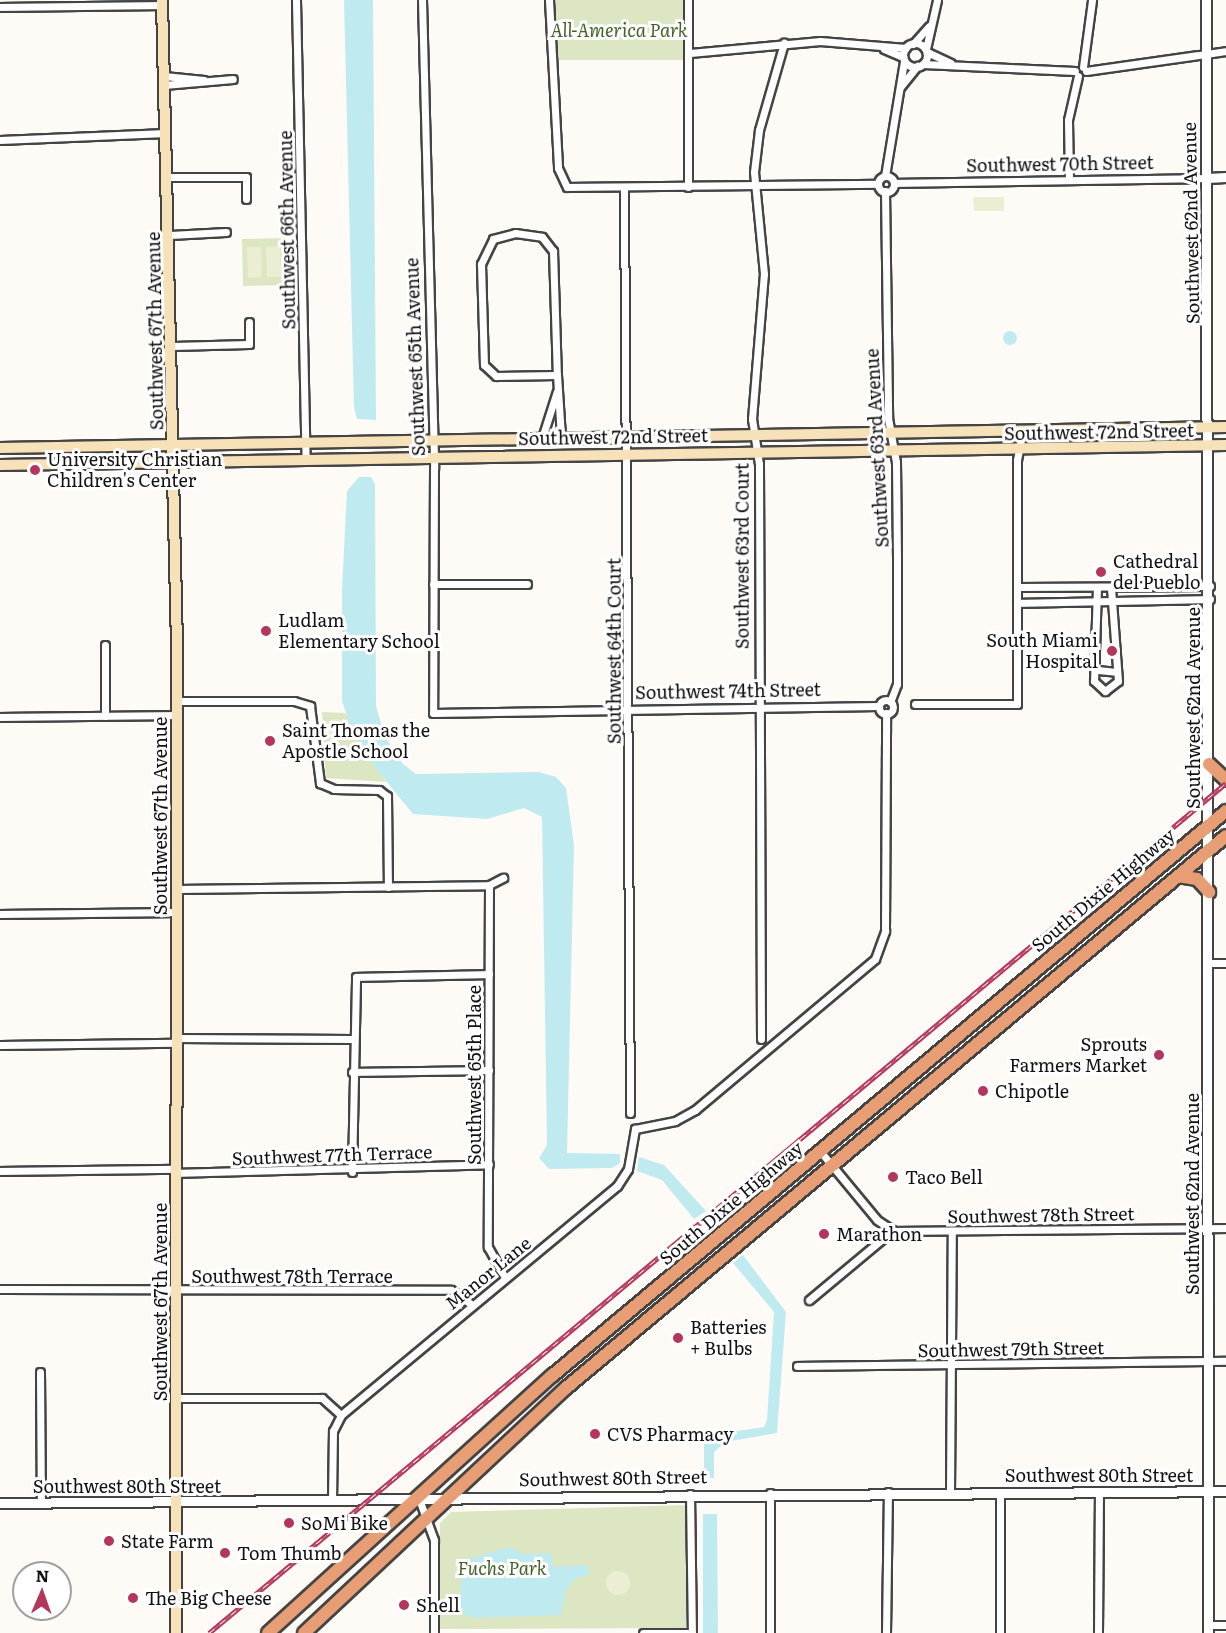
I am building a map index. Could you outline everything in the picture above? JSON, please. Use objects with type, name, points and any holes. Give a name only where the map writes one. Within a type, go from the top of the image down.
[{"type":"highway","points":[[1209,764],[1226,780]]},
{"type":"highway","name":"South Dixie Highway","points":[[268,1633],[419,1499],[526,1398],[1226,811]]},
{"type":"highway","name":"South Dixie Highway","points":[[304,1633],[449,1496],[625,1339],[1226,836]]},
{"type":"highway","points":[[1178,876],[1197,879],[1209,892]]},
{"type":"highway","points":[[625,1339],[627,1324],[660,1287]]},
{"type":"main road","name":"Southwest 67th Avenue","points":[[162,2],[173,346],[177,701],[176,1633]]},
{"type":"main road","name":"Southwest 72nd Street","points":[[0,448],[174,443],[1226,427]]},
{"type":"main road","name":"Southwest 72nd Street","points":[[0,465],[174,460],[893,449],[1017,451],[1226,445]]},
{"type":"street","name":"Southwest 66th Avenue","points":[[296,0],[306,459]]},
{"type":"street","name":"Southwest 65th Avenue","points":[[422,0],[433,456],[433,713]]},
{"type":"street","points":[[549,0],[558,168],[564,186],[624,188],[878,184],[885,191],[894,183],[885,176]]},
{"type":"street","points":[[688,0],[690,53],[688,187]]},
{"type":"street","points":[[900,86],[920,65],[927,51],[928,26],[937,0]]},
{"type":"street","points":[[1084,69],[1092,0]]},
{"type":"street","name":"Southwest 62nd Avenue","points":[[1206,0],[1210,427],[1208,1629]]},
{"type":"street","points":[[0,7],[162,2]]},
{"type":"street","points":[[690,53],[784,43],[831,41],[884,49],[906,48],[914,44],[928,26]]},
{"type":"street","name":"Southwest 63rd Court","points":[[761,1039],[756,451],[753,435],[764,274],[754,186],[759,130],[784,43]]},
{"type":"street","points":[[914,44],[951,63]]},
{"type":"street","points":[[878,184],[885,176],[906,48]]},
{"type":"street","points":[[884,49],[920,65],[951,63],[1076,74],[1084,69],[1226,51]]},
{"type":"street","points":[[1069,178],[1068,120],[1076,74]]},
{"type":"street","points":[[164,80],[233,79]]},
{"type":"street","points":[[0,140],[166,133]]},
{"type":"street","points":[[167,177],[246,177],[246,199]]},
{"type":"street","name":"Southwest 70th Street","points":[[894,183],[1069,178],[1226,177]]},
{"type":"street","name":"Southwest 64th Court","points":[[624,188],[629,436],[630,1113]]},
{"type":"street","name":"Southwest 63rd Avenue","points":[[627,1172],[637,1127],[678,1120],[695,1110],[868,966],[881,949],[886,713],[892,709],[890,702],[897,684],[885,191]]},
{"type":"street","points":[[170,236],[226,232]]},
{"type":"street","points":[[557,375],[496,376],[484,365],[480,272],[493,239],[538,235],[553,251],[557,375],[557,391],[561,437]]},
{"type":"street","points":[[173,346],[249,344],[249,322]]},
{"type":"street","points":[[542,438],[557,391]]},
{"type":"street","points":[[915,704],[1017,704],[1017,451],[1023,430]]},
{"type":"street","points":[[434,584],[527,584]]},
{"type":"street","points":[[1097,587],[1098,670],[1095,683],[1105,691],[1117,684],[1111,586]]},
{"type":"street","points":[[1017,587],[1210,586]]},
{"type":"street","points":[[1017,603],[1210,599]]},
{"type":"street","points":[[105,645],[105,716]]},
{"type":"street","points":[[1098,670],[1116,672]]},
{"type":"street","points":[[177,701],[294,701],[312,708],[314,768],[320,783],[334,789],[377,789],[386,794],[388,887]]},
{"type":"street","points":[[886,713],[879,706],[890,702]]},
{"type":"street","name":"Southwest 74th Street","points":[[433,713],[757,705],[879,706]]},
{"type":"street","points":[[0,717],[177,715]]},
{"type":"street","points":[[177,889],[489,885],[503,878]]},
{"type":"street","name":"Southwest 65th Place","points":[[489,885],[489,1252],[504,1276]]},
{"type":"street","points":[[0,914],[177,912]]},
{"type":"street","points":[[1209,963],[1226,963]]},
{"type":"street","points":[[352,1172],[352,1039],[356,977],[489,974]]},
{"type":"street","points":[[0,1045],[176,1040],[352,1039]]},
{"type":"street","points":[[352,1072],[489,1070]]},
{"type":"street","points":[[809,1300],[893,1230],[877,1220],[820,1151]]},
{"type":"street","name":"Southwest 77th Terrace","points":[[0,1171],[352,1172],[489,1164]]},
{"type":"street","name":"Manor Lane","points":[[341,1415],[504,1276],[617,1186],[627,1172]]},
{"type":"street","name":"Southwest 78th Street","points":[[893,1230],[1226,1228]]},
{"type":"street","points":[[951,1492],[952,1231]]},
{"type":"street","name":"Southwest 78th Terrace","points":[[0,1289],[451,1290],[471,1304]]},
{"type":"street","name":"Southwest 79th Street","points":[[797,1366],[1226,1361]]},
{"type":"street","points":[[40,1372],[41,1502]]},
{"type":"street","points":[[177,1398],[325,1399],[341,1415],[333,1431],[332,1501]]},
{"type":"street","name":"Southwest 80th Street","points":[[0,1503],[332,1501],[449,1496],[1226,1491]]},
{"type":"street","points":[[886,1633],[888,1492]]},
{"type":"street","points":[[1000,1492],[1000,1633]]},
{"type":"street","points":[[1098,1633],[1099,1492]]},
{"type":"street","points":[[770,1493],[770,1633]]},
{"type":"street","points":[[643,1633],[692,1633],[690,1494]]},
{"type":"street","points":[[419,1499],[434,1540],[434,1633]]},
{"type":"street","points":[[1208,1629],[1226,1625]]},
{"type":"green space","name":"All-America Park","points":[[552,0],[685,0],[686,60],[555,60]]},
{"type":"green space","points":[[973,197],[1004,197],[1004,211],[974,211]]},
{"type":"green space","points":[[285,238],[286,285],[243,286],[242,239]]},
{"type":"green space","points":[[280,246],[281,277],[267,277],[266,247]]},
{"type":"green space","points":[[247,247],[261,247],[262,277],[248,278]]},
{"type":"green space","points":[[322,712],[345,713],[386,782],[326,778]]},
{"type":"green space","points":[[336,719],[343,722],[346,729],[343,736],[336,739],[329,736],[326,729],[329,722]]},
{"type":"green space","name":"Fuchs Park","points":[[688,1505],[686,1628],[438,1629],[440,1523],[451,1512]]},
{"type":"green space","points":[[618,1571],[626,1575],[630,1583],[626,1591],[618,1595],[610,1591],[606,1583],[610,1575]]},
{"type":"water","points":[[344,0],[373,0],[376,420],[357,419],[354,407]]},
{"type":"water","points":[[1010,331],[1015,333],[1017,338],[1015,343],[1010,345],[1005,343],[1003,338],[1005,333]]},
{"type":"water","points":[[359,477],[371,477],[375,484],[376,706],[385,737],[403,764],[416,774],[539,772],[556,777],[566,788],[574,845],[567,1153],[620,1154],[620,1163],[612,1168],[549,1169],[539,1158],[547,1145],[542,817],[524,808],[487,819],[413,814],[377,770],[349,722],[342,701],[342,589],[347,491]]},
{"type":"water","points":[[639,1157],[664,1165],[706,1211],[694,1219],[662,1180],[637,1171]]},
{"type":"water","points":[[743,1255],[786,1312],[777,1433],[725,1442],[714,1452],[714,1478],[704,1478],[704,1436],[764,1427],[767,1420],[774,1312],[733,1263]]},
{"type":"water","points":[[703,1514],[717,1514],[718,1633],[703,1633]]},
{"type":"water","points":[[509,1547],[525,1554],[551,1553],[553,1567],[588,1565],[589,1575],[576,1578],[566,1590],[561,1615],[472,1618],[459,1611],[463,1561]]},
{"type":"railway","points":[[209,1633],[1226,783]]},
{"type":"place","name":"University Christian Children's Center","points":[[35,470]]},
{"type":"place","name":"Cathedral del Pueblo","points":[[1101,572]]},
{"type":"place","name":"Ludlam Elementary School","points":[[266,631]]},
{"type":"place","name":"South Miami Hospital","points":[[1112,651]]},
{"type":"place","name":"Saint Thomas the Apostle School","points":[[270,741]]},
{"type":"place","name":"Sprouts Farmers Market","points":[[1159,1055]]},
{"type":"place","name":"Chipotle","points":[[983,1091]]},
{"type":"place","name":"Taco Bell","points":[[893,1177]]},
{"type":"place","name":"Marathon","points":[[824,1234]]},
{"type":"place","name":"Batteries + Bulbs","points":[[678,1338]]},
{"type":"place","name":"CVS Pharmacy","points":[[595,1434]]},
{"type":"place","name":"SoMi Bike","points":[[289,1523]]},
{"type":"place","name":"State Farm","points":[[109,1541]]},
{"type":"place","name":"Tom Thumb","points":[[225,1553]]},
{"type":"place","name":"The Big Cheese","points":[[133,1598]]},
{"type":"place","name":"Shell","points":[[404,1605]]}]
